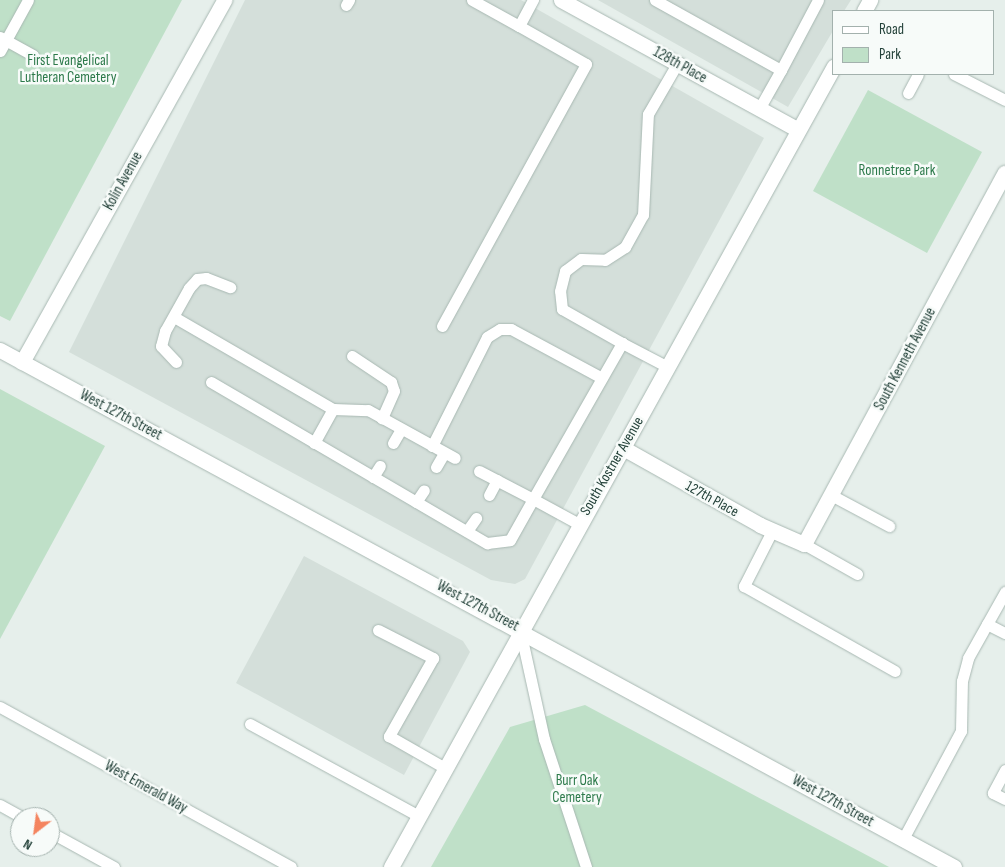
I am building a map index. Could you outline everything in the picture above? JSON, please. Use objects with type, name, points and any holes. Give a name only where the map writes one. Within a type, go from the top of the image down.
[{"type":"street","name":"Kolin Avenue","points":[[22,362],[224,0]]},
{"type":"street","name":"128th Place","points":[[561,0],[798,130]]},
{"type":"street","name":"South Kostner Avenue","points":[[391,867],[519,628],[623,448],[832,70]]},
{"type":"street","name":"South Kenneth Avenue","points":[[804,544],[1005,173]]},
{"type":"street","name":"West 127th Street","points":[[0,350],[519,628],[954,867]]},
{"type":"street","name":"127th Place","points":[[623,448],[772,531],[804,544]]},
{"type":"lane","points":[[0,51],[3,39],[28,0]]},
{"type":"lane","points":[[442,326],[586,64],[472,0]]},
{"type":"lane","points":[[519,26],[533,0]]},
{"type":"lane","points":[[655,0],[781,70]]},
{"type":"lane","points":[[759,109],[818,0]]},
{"type":"lane","points":[[3,39],[33,55]]},
{"type":"lane","points":[[668,367],[562,309],[560,291],[565,271],[581,259],[606,260],[624,247],[643,215],[648,114],[678,64]]},
{"type":"lane","points":[[908,93],[917,75]]},
{"type":"lane","points":[[956,75],[1005,100]]},
{"type":"lane","points":[[176,362],[161,346],[174,317],[197,279],[230,288]]},
{"type":"lane","points":[[174,317],[333,409],[368,410],[455,458]]},
{"type":"lane","points":[[432,446],[487,337],[500,329],[511,329],[602,378]]},
{"type":"lane","points":[[211,382],[487,543],[501,544],[510,540],[622,343]]},
{"type":"lane","points":[[352,356],[392,382],[394,391],[382,418]]},
{"type":"lane","points":[[314,443],[333,409]]},
{"type":"lane","points":[[393,443],[401,429]]},
{"type":"lane","points":[[436,468],[444,452]]},
{"type":"lane","points":[[373,477],[380,466]]},
{"type":"lane","points":[[479,471],[579,524]]},
{"type":"lane","points":[[489,495],[497,480]]},
{"type":"lane","points":[[416,502],[424,490]]},
{"type":"lane","points":[[831,495],[889,526]]},
{"type":"lane","points":[[467,531],[476,518]]},
{"type":"lane","points":[[772,531],[744,586],[895,671]]},
{"type":"lane","points":[[804,544],[857,574]]},
{"type":"lane","points":[[903,839],[960,731],[962,682],[968,658],[1005,592]]},
{"type":"lane","points":[[987,624],[1005,633]]},
{"type":"lane","points":[[519,628],[544,739],[586,866]]},
{"type":"lane","points":[[378,630],[432,658],[389,736],[444,768]]},
{"type":"lane","name":"West Emerald Way","points":[[0,707],[292,867]]},
{"type":"lane","points":[[250,724],[419,816]]},
{"type":"lane","points":[[1005,770],[994,793],[1005,799]]},
{"type":"lane","points":[[60,837],[114,867]]},
{"type":"shaded area","points":[[245,0],[521,0],[764,138],[525,579],[515,584],[491,580],[69,352]]},
{"type":"shaded area","points":[[598,0],[851,0],[845,10],[832,10],[832,32],[788,107]]},
{"type":"shaded area","points":[[304,556],[463,641],[470,652],[404,775],[236,683]]},
{"type":"green space","name":"First Evangelical Lutheran Cemetery","points":[[0,0],[182,0],[10,321],[0,316]]},
{"type":"green space","name":"Ronnetree Park","points":[[868,90],[982,152],[927,253],[813,191]]},
{"type":"green space","points":[[0,389],[105,446],[0,639]]},
{"type":"green space","name":"Burr Oak Cemetery","points":[[585,705],[889,867],[431,867],[510,727]]}]
